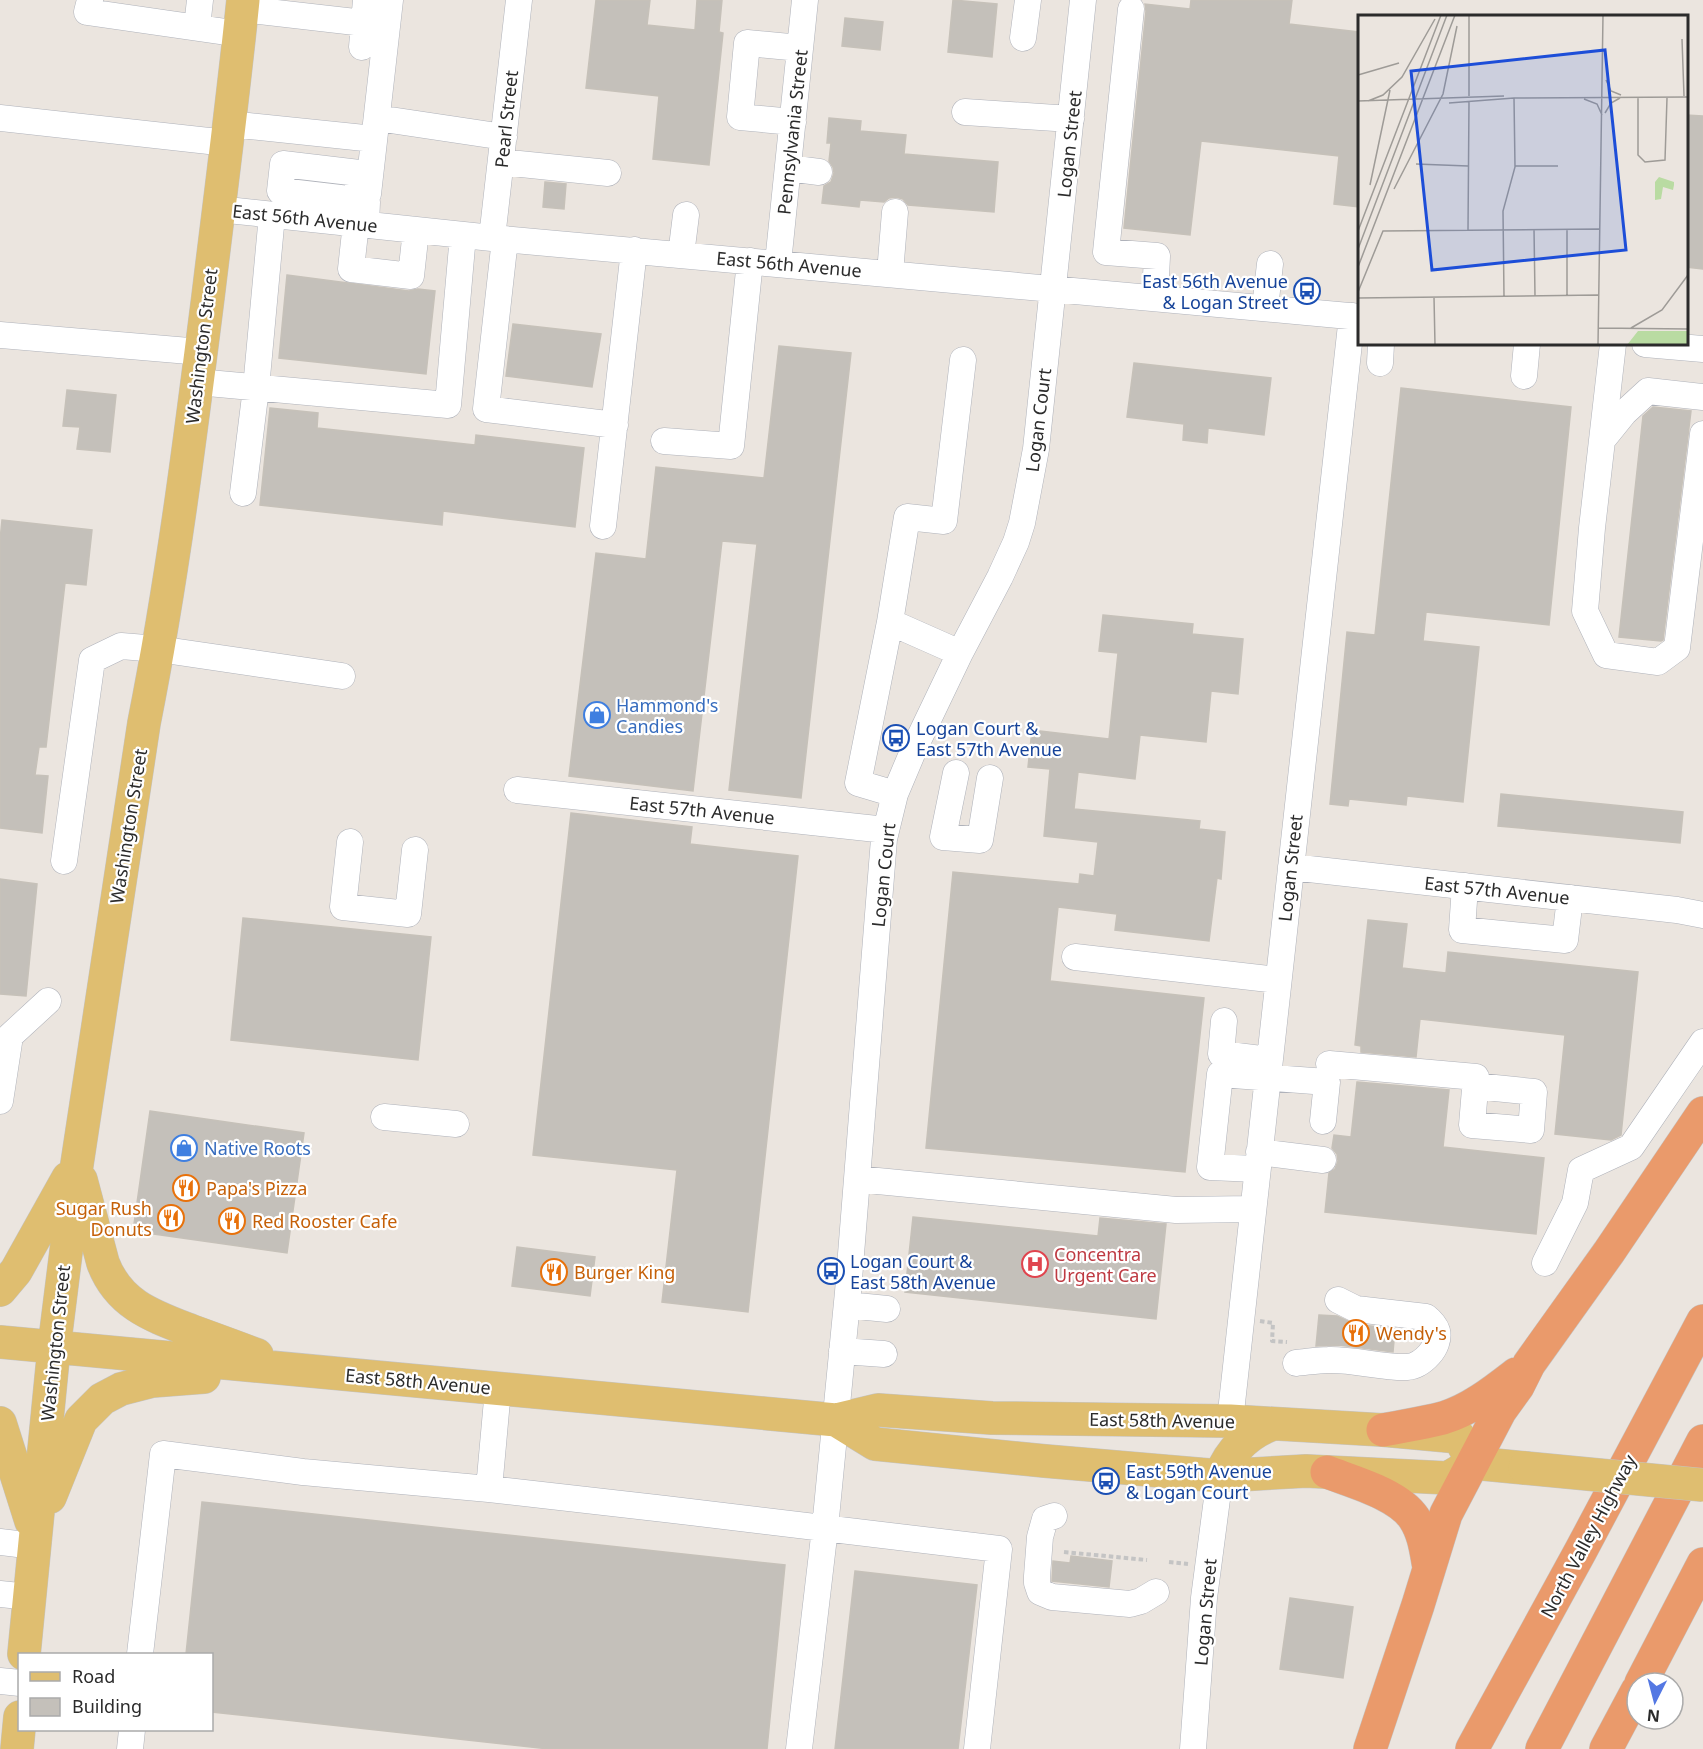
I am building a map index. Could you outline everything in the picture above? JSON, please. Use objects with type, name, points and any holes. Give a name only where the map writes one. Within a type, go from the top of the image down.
[{"type":"highway","points":[[1370,1749],[1446,1514],[1500,1411],[1518,1386],[1529,1364],[1609,1252],[1703,1113]]},
{"type":"highway","name":"North Valley Highway","points":[[1472,1749],[1703,1321]]},
{"type":"highway","points":[[1383,1430],[1443,1418],[1456,1413],[1486,1396],[1529,1364]]},
{"type":"highway","points":[[1542,1749],[1703,1441]]},
{"type":"highway","points":[[1327,1472],[1390,1497],[1409,1511],[1423,1537],[1429,1570]]},
{"type":"highway","points":[[1647,1671],[1703,1564]]},
{"type":"highway","points":[[1606,1749],[1625,1713]]},
{"type":"main road","name":"Washington Street","points":[[24,1653],[15,1596],[35,1540],[54,1348],[77,1164],[134,786],[177,542],[242,14]]},
{"type":"main road","points":[[0,1290],[16,1271],[77,1164]]},
{"type":"main road","points":[[77,1164],[108,1275],[117,1290],[129,1301],[154,1317],[297,1370]]},
{"type":"main road","name":"East 58th Avenue","points":[[0,1342],[836,1420],[878,1410],[992,1418],[1230,1421],[1383,1430],[1460,1437],[1473,1463],[1448,1479],[1306,1471],[1220,1476],[875,1444],[836,1420]]},
{"type":"main road","points":[[35,1540],[81,1420],[102,1399],[121,1389],[152,1382],[297,1370]]},
{"type":"main road","points":[[0,1423],[35,1540]]},
{"type":"main road","points":[[1220,1476],[1229,1456],[1238,1446],[1253,1433],[1273,1424]]},
{"type":"main road","points":[[1473,1463],[1703,1485]]},
{"type":"street","points":[[90,0],[87,12],[197,27],[242,14],[364,24]]},
{"type":"street","points":[[197,27],[200,0]]},
{"type":"street","points":[[390,0],[376,128],[351,269],[411,276],[416,230]]},
{"type":"street","name":"Pearl Street","points":[[519,0],[502,149],[499,238],[486,409],[615,425]]},
{"type":"street","name":"Pennsylvania Street","points":[[778,263],[805,0]]},
{"type":"street","points":[[1023,38],[1028,0]]},
{"type":"street","name":"Logan Street","points":[[1054,288],[1083,0]]},
{"type":"street","points":[[1131,9],[1106,252],[1157,256],[1155,297]]},
{"type":"street","points":[[793,122],[740,117],[747,43],[800,48]]},
{"type":"street","points":[[965,112],[1071,119]]},
{"type":"street","points":[[0,118],[229,134],[376,128],[502,149],[608,173]]},
{"type":"street","points":[[788,168],[819,172]]},
{"type":"street","name":"East 56th Avenue","points":[[218,209],[272,215],[362,212],[416,230],[463,235],[1356,316]]},
{"type":"street","points":[[890,273],[895,212]]},
{"type":"street","points":[[243,493],[256,388],[272,215]]},
{"type":"street","points":[[681,255],[686,215]]},
{"type":"street","points":[[0,335],[199,367],[256,388],[448,405],[463,235]]},
{"type":"street","points":[[603,526],[634,250]]},
{"type":"street","points":[[664,441],[731,446],[750,261]]},
{"type":"street","points":[[1265,308],[1270,264]]},
{"type":"street","name":"Logan Court","points":[[799,1749],[825,1528],[847,1305],[880,873],[886,830],[896,794],[914,749],[1000,577],[1022,524],[1036,449],[1054,288]]},
{"type":"street","name":"Logan Street","points":[[1230,1421],[1278,980],[1356,316]]},
{"type":"street","points":[[1524,376],[1527,345]]},
{"type":"street","points":[[1612,345],[1585,611],[1606,655],[1658,662],[1677,648],[1703,434]]},
{"type":"street","points":[[1657,345],[1703,349]]},
{"type":"street","points":[[896,794],[858,783],[890,622],[907,517],[944,521],[963,360]]},
{"type":"street","points":[[1602,440],[1624,412],[1648,391],[1703,397]]},
{"type":"street","points":[[890,622],[960,653]]},
{"type":"street","points":[[64,861],[92,660],[122,646],[158,649],[342,676]]},
{"type":"street","points":[[956,773],[943,837],[980,840],[990,778]]},
{"type":"street","name":"East 57th Avenue","points":[[517,790],[886,830]]},
{"type":"street","points":[[350,842],[343,907],[408,914],[415,850]]},
{"type":"street","name":"East 57th Avenue","points":[[1291,867],[1677,910],[1703,915]]},
{"type":"street","points":[[1466,886],[1462,930],[1565,940],[1570,898]]},
{"type":"street","points":[[1075,957],[1278,980]]},
{"type":"street","points":[[0,1101],[10,1036],[8,1029],[48,1001]]},
{"type":"street","points":[[1224,1021],[1221,1054],[1268,1069]]},
{"type":"street","points":[[1545,1263],[1575,1203],[1581,1170],[1631,1148],[1703,1042]]},
{"type":"street","points":[[1323,1121],[1329,1064]]},
{"type":"street","points":[[1323,1160],[1258,1161],[1210,1167],[1220,1074],[1329,1064],[1476,1077],[1475,1086]]},
{"type":"street","points":[[384,1117],[456,1124]]},
{"type":"street","points":[[857,1179],[1176,1210],[1253,1209]]},
{"type":"street","points":[[1293,1353],[1328,1360],[1408,1367],[1421,1362],[1437,1343],[1438,1333],[1434,1324],[1426,1317],[1356,1309],[1338,1300]]},
{"type":"street","points":[[847,1305],[887,1309]]},
{"type":"street","points":[[842,1351],[884,1354]]},
{"type":"street","points":[[489,1489],[498,1389]]},
{"type":"street","points":[[140,1653],[163,1454],[303,1472],[489,1489],[999,1549],[977,1749]]},
{"type":"street","name":"Logan Street","points":[[1193,1749],[1204,1598],[1220,1476]]},
{"type":"street","points":[[1054,1516],[1045,1519],[1041,1527],[1037,1576],[1040,1592],[1052,1597],[1130,1604],[1141,1601],[1156,1592]]},
{"type":"street","points":[[0,1542],[35,1540]]},
{"type":"street","points":[[0,1681],[18,1683]]},
{"type":"street","points":[[130,1749],[132,1731]]},
{"type":"path","points":[[1260,1321],[1273,1323],[1272,1341],[1293,1353]]},
{"type":"path","points":[[1064,1552],[1147,1560]]},
{"type":"path","points":[[1170,1562],[1189,1564]]},
{"type":"building","points":[[596,0],[650,0],[647,25],[695,30],[697,0],[722,0],[719,32],[723,33],[709,165],[653,159],[659,96],[586,88]]},
{"type":"building","points":[[953,0],[997,4],[992,57],[948,52]]},
{"type":"building","points":[[1191,0],[1292,0],[1289,24],[1358,32],[1358,207],[1334,204],[1339,156],[1201,141],[1190,235],[1124,228],[1145,4],[1190,9]]},
{"type":"building","points":[[845,18],[883,22],[880,50],[842,46]]},
{"type":"building","points":[[1688,115],[1703,116],[1703,269],[1688,267]]},
{"type":"building","points":[[829,118],[861,121],[860,131],[906,135],[904,154],[998,162],[994,212],[908,205],[903,199],[896,197],[884,202],[860,200],[859,207],[822,203],[824,186],[831,182],[834,173],[829,161],[831,143],[827,143]]},
{"type":"building","points":[[545,182],[566,184],[564,209],[543,207]]},
{"type":"building","points":[[287,275],[409,291],[418,289],[435,291],[426,374],[279,358]]},
{"type":"building","points":[[513,324],[601,334],[592,387],[506,376]]},
{"type":"building","points":[[779,346],[851,353],[801,798],[729,790],[757,544],[722,541],[693,791],[569,776],[596,553],[646,559],[656,467],[764,478]]},
{"type":"building","points":[[1134,363],[1271,378],[1264,435],[1208,428],[1207,443],[1183,440],[1184,424],[1127,417]]},
{"type":"building","points":[[1401,388],[1571,407],[1549,625],[1426,612],[1423,641],[1479,647],[1463,802],[1407,796],[1406,805],[1349,799],[1348,806],[1330,804],[1347,632],[1375,635]]},
{"type":"building","points":[[67,390],[116,395],[110,452],[77,449],[80,427],[63,426]]},
{"type":"building","points":[[1653,407],[1691,411],[1663,640],[1661,641],[1619,637],[1643,416]]},
{"type":"building","points":[[270,408],[318,413],[317,428],[475,445],[476,435],[584,448],[575,527],[443,511],[442,525],[260,505]]},
{"type":"building","points":[[2,520],[92,530],[86,585],[65,583],[46,747],[39,747],[35,775],[48,776],[42,833],[0,828],[0,540]]},
{"type":"building","points":[[1103,615],[1193,624],[1192,634],[1243,639],[1238,694],[1211,691],[1206,742],[1140,735],[1135,779],[1078,772],[1074,809],[1200,821],[1199,829],[1225,832],[1221,879],[1217,878],[1209,941],[1115,930],[1117,914],[1058,907],[1050,981],[1204,998],[1185,1172],[926,1148],[953,872],[1079,884],[1080,874],[1094,876],[1098,842],[1044,836],[1050,769],[1028,767],[1032,730],[1109,739],[1118,653],[1099,651]]},
{"type":"building","points":[[1501,794],[1683,812],[1680,843],[1498,826]]},
{"type":"building","points":[[571,813],[692,827],[690,844],[798,856],[748,1312],[662,1302],[677,1170],[533,1155]]},
{"type":"building","points":[[0,879],[37,884],[26,996],[0,994]]},
{"type":"building","points":[[243,918],[431,937],[418,1060],[231,1040]]},
{"type":"building","points":[[1368,920],[1407,924],[1402,968],[1446,973],[1448,952],[1638,972],[1621,1135],[1611,1140],[1555,1134],[1565,1035],[1420,1019],[1416,1057],[1361,1052],[1361,1046],[1355,1045]]},
{"type":"building","points":[[1357,1082],[1449,1090],[1443,1147],[1544,1158],[1536,1234],[1325,1212],[1329,1173],[1335,1169],[1338,1161],[1337,1154],[1332,1148],[1334,1135],[1351,1137]]},
{"type":"building","points":[[150,1111],[304,1133],[287,1253],[133,1231]]},
{"type":"building","name":"Concentra Urgent Care","points":[[913,1217],[1098,1236],[1100,1218],[1166,1224],[1156,1319],[905,1292]]},
{"type":"building","name":"Burger King","points":[[517,1247],[595,1257],[590,1296],[512,1286]]},
{"type":"building","name":"Wendy's","points":[[1319,1315],[1337,1316],[1354,1324],[1395,1329],[1393,1352],[1339,1345],[1316,1346]]},
{"type":"building","points":[[202,1502],[785,1565],[767,1749],[549,1749],[213,1712],[213,1653],[186,1653]]},
{"type":"building","points":[[1071,1556],[1112,1561],[1109,1587],[1052,1581],[1053,1561],[1070,1563]]},
{"type":"building","points":[[855,1571],[977,1585],[958,1749],[835,1749]]},
{"type":"building","points":[[1290,1598],[1353,1607],[1343,1678],[1280,1669]]},
{"type":"place","name":"East 56th Avenue & Logan Street","points":[[1307,291]]},
{"type":"place","name":"Hammond's Candies","points":[[597,715]]},
{"type":"place","name":"Logan Court & East 57th Avenue","points":[[896,738]]},
{"type":"place","name":"Native Roots","points":[[184,1148]]},
{"type":"place","name":"Papa's Pizza","points":[[186,1188]]},
{"type":"place","name":"Sugar Rush Donuts","points":[[171,1218]]},
{"type":"place","name":"Red Rooster Cafe","points":[[232,1221]]},
{"type":"place","name":"Concentra Urgent Care","points":[[1035,1264]]},
{"type":"place","name":"Logan Court & East 58th Avenue","points":[[831,1271]]},
{"type":"place","name":"Burger King","points":[[554,1272]]},
{"type":"place","name":"Wendy's","points":[[1356,1333]]},
{"type":"place","name":"East 59th Avenue & Logan Court","points":[[1106,1481]]}]
